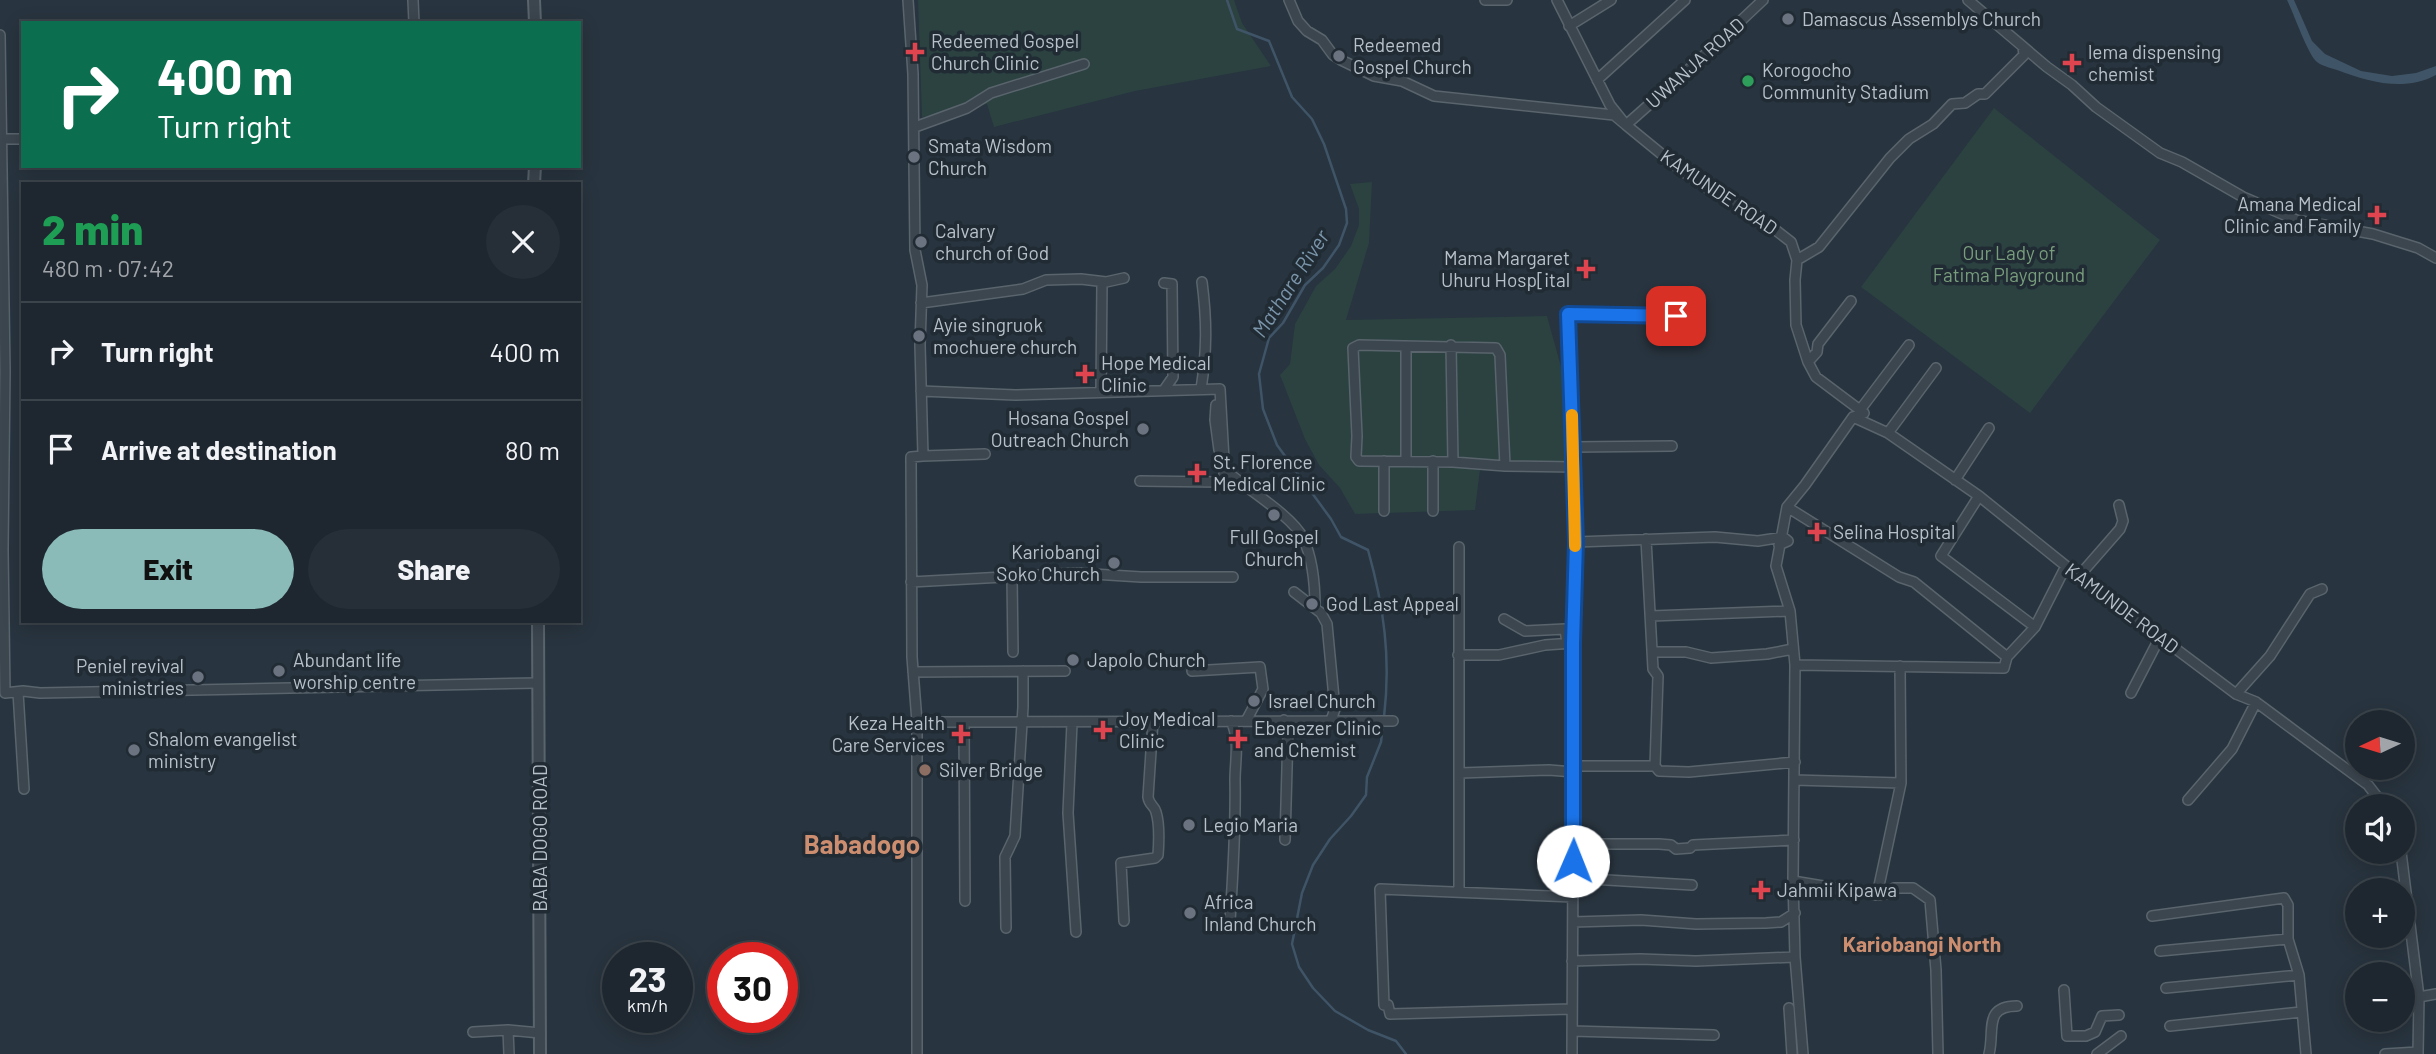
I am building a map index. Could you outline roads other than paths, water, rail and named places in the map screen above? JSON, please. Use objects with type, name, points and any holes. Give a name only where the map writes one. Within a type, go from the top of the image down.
[{"type":"street","points":[[413,0],[414,21]]},
{"type":"street","points":[[534,0],[535,21]]},
{"type":"street","points":[[908,0],[915,127],[915,250],[922,285],[920,391],[923,457]]},
{"type":"street","points":[[1289,0],[1298,22],[1307,32],[1322,40],[1340,60],[1374,76],[1402,81],[1434,96],[1614,115],[1626,125]]},
{"type":"street","points":[[1485,0],[1507,0]]},
{"type":"street","name":"KAMUNDE ROAD","points":[[1557,0],[1610,105],[1626,125],[1704,186],[1751,211],[1782,233],[1791,242],[1797,260]]},
{"type":"street","points":[[1569,26],[1611,0]]},
{"type":"street","points":[[1597,80],[1685,0]]},
{"type":"street","name":"UWANJA ROAD","points":[[1626,125],[1763,0]]},
{"type":"street","points":[[1968,0],[2096,107],[2148,146],[2243,197],[2302,222],[2373,234],[2418,248],[2436,258]]},
{"type":"street","points":[[0,35],[5,371],[1,550],[3,693],[197,692],[538,683]]},
{"type":"street","points":[[1804,1054],[1795,957],[1793,881],[1795,665],[1790,611],[1776,566],[1787,507],[1853,417],[1864,414],[1816,377],[1808,362],[1798,338],[1795,313],[1794,280],[1797,260],[1819,247],[1869,182],[1909,139],[1933,124],[1952,104],[1965,103],[1978,94],[1985,94],[2024,55],[2023,47]]},
{"type":"street","points":[[915,127],[967,108],[991,93],[1084,64]]},
{"type":"street","points":[[3,139],[21,139]]},
{"type":"street","points":[[921,303],[1023,289],[1046,280],[1081,279],[1102,282],[1124,278]]},
{"type":"street","points":[[1101,392],[1102,282]]},
{"type":"street","points":[[1201,389],[1206,359],[1207,323],[1202,282]]},
{"type":"street","points":[[1164,283],[1172,284],[1173,377],[1164,390]]},
{"type":"street","points":[[1808,362],[1851,300]]},
{"type":"street","points":[[1572,1054],[1574,769],[1570,643],[1576,542],[1568,314],[1684,317]]},
{"type":"street","points":[[1504,466],[1499,352],[1496,348],[1359,345],[1353,348],[1356,457],[1359,461],[1453,461],[1504,466],[1575,467]]},
{"type":"street","points":[[1451,345],[1453,461]]},
{"type":"street","points":[[1860,410],[1909,345]]},
{"type":"street","points":[[1406,347],[1406,461]]},
{"type":"street","points":[[1888,433],[1936,368]]},
{"type":"street","points":[[920,391],[1015,395],[1220,389],[1228,475]]},
{"type":"street","points":[[1216,403],[1215,431],[1228,475],[1294,526],[1303,537],[1315,587],[1315,607]]},
{"type":"street","name":"KAMUNDE ROAD","points":[[1853,417],[1888,433],[1979,496],[2160,638],[2236,694],[2256,702],[2368,785],[2375,794]]},
{"type":"street","points":[[1955,480],[1989,428]]},
{"type":"street","points":[[1574,447],[1672,446]]},
{"type":"street","points":[[917,1054],[917,722],[913,673],[911,457],[985,454]]},
{"type":"street","points":[[1384,461],[1384,511]]},
{"type":"street","points":[[1433,461],[1433,512]]},
{"type":"street","points":[[1140,481],[1219,482],[1228,475]]},
{"type":"street","points":[[1979,496],[1941,556],[2035,627]]},
{"type":"street","points":[[2079,576],[2120,529],[2123,521],[2119,505]]},
{"type":"street","points":[[1787,507],[1899,577],[1914,582],[2007,657]]},
{"type":"street","points":[[1576,542],[1715,537],[1758,541],[1783,537],[1788,541],[1779,545]]},
{"type":"street","points":[[1646,539],[1653,671],[1658,676],[1655,766],[1659,771],[1689,772],[1795,762]]},
{"type":"street","points":[[1459,547],[1459,892]]},
{"type":"street","points":[[1795,665],[2004,668],[2007,657],[2035,627],[2066,566]]},
{"type":"street","points":[[911,582],[1077,573],[1141,577],[1233,577]]},
{"type":"street","points":[[1012,577],[1013,652]]},
{"type":"street","points":[[2236,694],[2270,656],[2310,594],[2322,589]]},
{"type":"street","points":[[1294,592],[1321,614],[1327,624],[1335,709],[1330,723]]},
{"type":"street","points":[[1651,616],[1790,611]]},
{"type":"street","points":[[1504,619],[1525,631],[1565,629],[1570,643]]},
{"type":"street","name":"BABA DOGO ROAD","points":[[538,623],[540,1054]]},
{"type":"street","points":[[2131,693],[2160,638]]},
{"type":"street","points":[[1458,655],[1499,655],[1545,645],[1570,643]]},
{"type":"street","points":[[1652,652],[1686,652],[1711,657],[1767,654],[1793,649]]},
{"type":"street","points":[[1877,895],[1901,783],[1900,666]]},
{"type":"street","points":[[1192,671],[1260,667],[1263,689],[1246,721]]},
{"type":"street","points":[[1006,928],[1005,857],[1015,836],[1023,671]]},
{"type":"street","points":[[913,673],[1065,671]]},
{"type":"street","points":[[18,692],[24,789]]},
{"type":"street","points":[[2188,800],[2232,749],[2256,702]]},
{"type":"street","points":[[1284,720],[1288,732],[1284,840]]},
{"type":"street","points":[[1124,921],[1121,863],[1155,858],[1158,855],[1156,811],[1149,803],[1148,797],[1153,721]]},
{"type":"street","points":[[1230,921],[1236,833],[1236,747],[1235,729],[1231,721]]},
{"type":"street","points":[[917,722],[1392,721]]},
{"type":"street","points":[[964,722],[965,901]]},
{"type":"street","points":[[1072,723],[1068,813],[1076,932]]},
{"type":"street","points":[[1460,774],[1655,766]]},
{"type":"street","points":[[1794,780],[1901,783]]},
{"type":"street","points":[[1573,844],[1659,844],[1671,845],[1676,849],[1690,848],[1693,845],[1794,840]]},
{"type":"street","points":[[2385,1054],[2418,1053],[2419,997],[2402,864]]},
{"type":"street","points":[[1573,878],[1692,885]]},
{"type":"street","points":[[1793,881],[1877,895],[1889,893],[1894,888],[1913,888],[1930,900],[1937,970],[1938,1054]]},
{"type":"street","points":[[1572,1009],[1390,1014],[1388,1005],[1384,1005],[1380,889],[1573,897]]},
{"type":"street","points":[[2152,916],[2284,898],[2288,905],[2288,939],[2299,975],[2306,1054]]},
{"type":"street","points":[[1573,922],[1641,920],[1696,924],[1766,923],[1781,922],[1795,913]]},
{"type":"street","points":[[2160,951],[2288,939]]},
{"type":"street","points":[[1572,961],[1640,958],[1696,961],[1795,957]]},
{"type":"street","points":[[2166,988],[2299,975]]},
{"type":"street","points":[[2063,990],[2067,1037],[2086,1036],[2095,1032],[2102,1016],[2119,1015]]},
{"type":"street","points":[[2419,997],[2436,994]]},
{"type":"street","points":[[1989,1054],[1993,1017],[1998,1010],[2017,1006]]},
{"type":"street","points":[[1789,1008],[1792,1054]]},
{"type":"street","points":[[2170,1026],[2301,1012]]},
{"type":"street","points":[[472,1032],[508,1030],[540,1033]]},
{"type":"street","points":[[508,1030],[509,1054]]},
{"type":"street","points":[[1572,1031],[1714,1035]]},
{"type":"street","points":[[2097,1054],[2121,1036]]},
{"type":"water","points":[[2287,0],[2294,0],[2312,41],[2325,54],[2361,71],[2392,76],[2416,73],[2436,66],[2436,75],[2412,83],[2386,83],[2321,65],[2313,58]]},
{"type":"waterway","name":"Mathare River","points":[[1227,0],[1237,29],[1269,41],[1292,97],[1312,119],[1324,144],[1346,209],[1347,223],[1339,245],[1323,268],[1305,285],[1283,323],[1269,338],[1259,374],[1263,409],[1277,445],[1341,537],[1368,550],[1385,633],[1387,674],[1384,717]]},
{"type":"waterway","name":"Mathare River","points":[[1383,724],[1381,742],[1367,777],[1366,795],[1330,839],[1313,865],[1302,893],[1292,944],[1299,967],[1313,988],[1335,1011],[1368,1030],[1396,1041],[1406,1054]]},
{"type":"place","name":"Damascus Assemblys Church","points":[[1788,19]]},
{"type":"place","name":"Redeemed Gospel Church Clinic","points":[[915,52]]},
{"type":"place","name":"Redeemed Gospel Church","points":[[1339,56]]},
{"type":"place","name":"lema dispensing chemist","points":[[2072,63]]},
{"type":"place","name":"Korogocho Community Stadium","points":[[1748,81]]},
{"type":"place","name":"Smata Wisdom Church","points":[[914,157]]},
{"type":"place","name":"Amana Medical Clinic and Family","points":[[2377,215]]},
{"type":"place","name":"Calvary church of God","points":[[921,242]]},
{"type":"place","name":"Mama Margaret Uhuru Hosp[ital","points":[[1586,269]]},
{"type":"place","name":"Ayie singruok mochuere church","points":[[919,336]]},
{"type":"place","name":"Hope Medical Clinic","points":[[1085,374]]},
{"type":"place","name":"Hosana Gospel Outreach Church","points":[[1143,429]]},
{"type":"place","name":"St. Florence Medical Clinic","points":[[1197,473]]},
{"type":"place","name":"Full Gospel Church","points":[[1274,515]]},
{"type":"place","name":"Selina Hospital","points":[[1817,532]]},
{"type":"place","name":"Kariobangi Soko Church","points":[[1114,563]]},
{"type":"place","name":"God Last Appeal","points":[[1312,604]]},
{"type":"place","name":"Japolo Church","points":[[1073,660]]},
{"type":"place","name":"Abundant life worship centre","points":[[279,671]]},
{"type":"place","name":"Peniel revival ministries","points":[[198,677]]},
{"type":"place","name":"Israel Church","points":[[1254,701]]},
{"type":"place","name":"Joy Medical Clinic","points":[[1103,730]]},
{"type":"place","name":"Keza Health Care Services","points":[[961,734]]},
{"type":"place","name":"Ebenezer Clinic and Chemist","points":[[1238,739]]},
{"type":"place","name":"Shalom evangelist ministry","points":[[134,750]]},
{"type":"place","name":"Silver Bridge","points":[[925,770]]},
{"type":"place","name":"Legio Maria","points":[[1189,825]]},
{"type":"place","name":"Jahmii Kipawa","points":[[1761,890]]},
{"type":"place","name":"Africa Inland Church","points":[[1190,913]]},
{"type":"district","name":"Babadogo","points":[[862,845]]},
{"type":"district","name":"Kariobangi North","points":[[1922,945]]},
{"type":"park label","name":"Our Lady of Fatima Playground","points":[[2009,264]]}]
